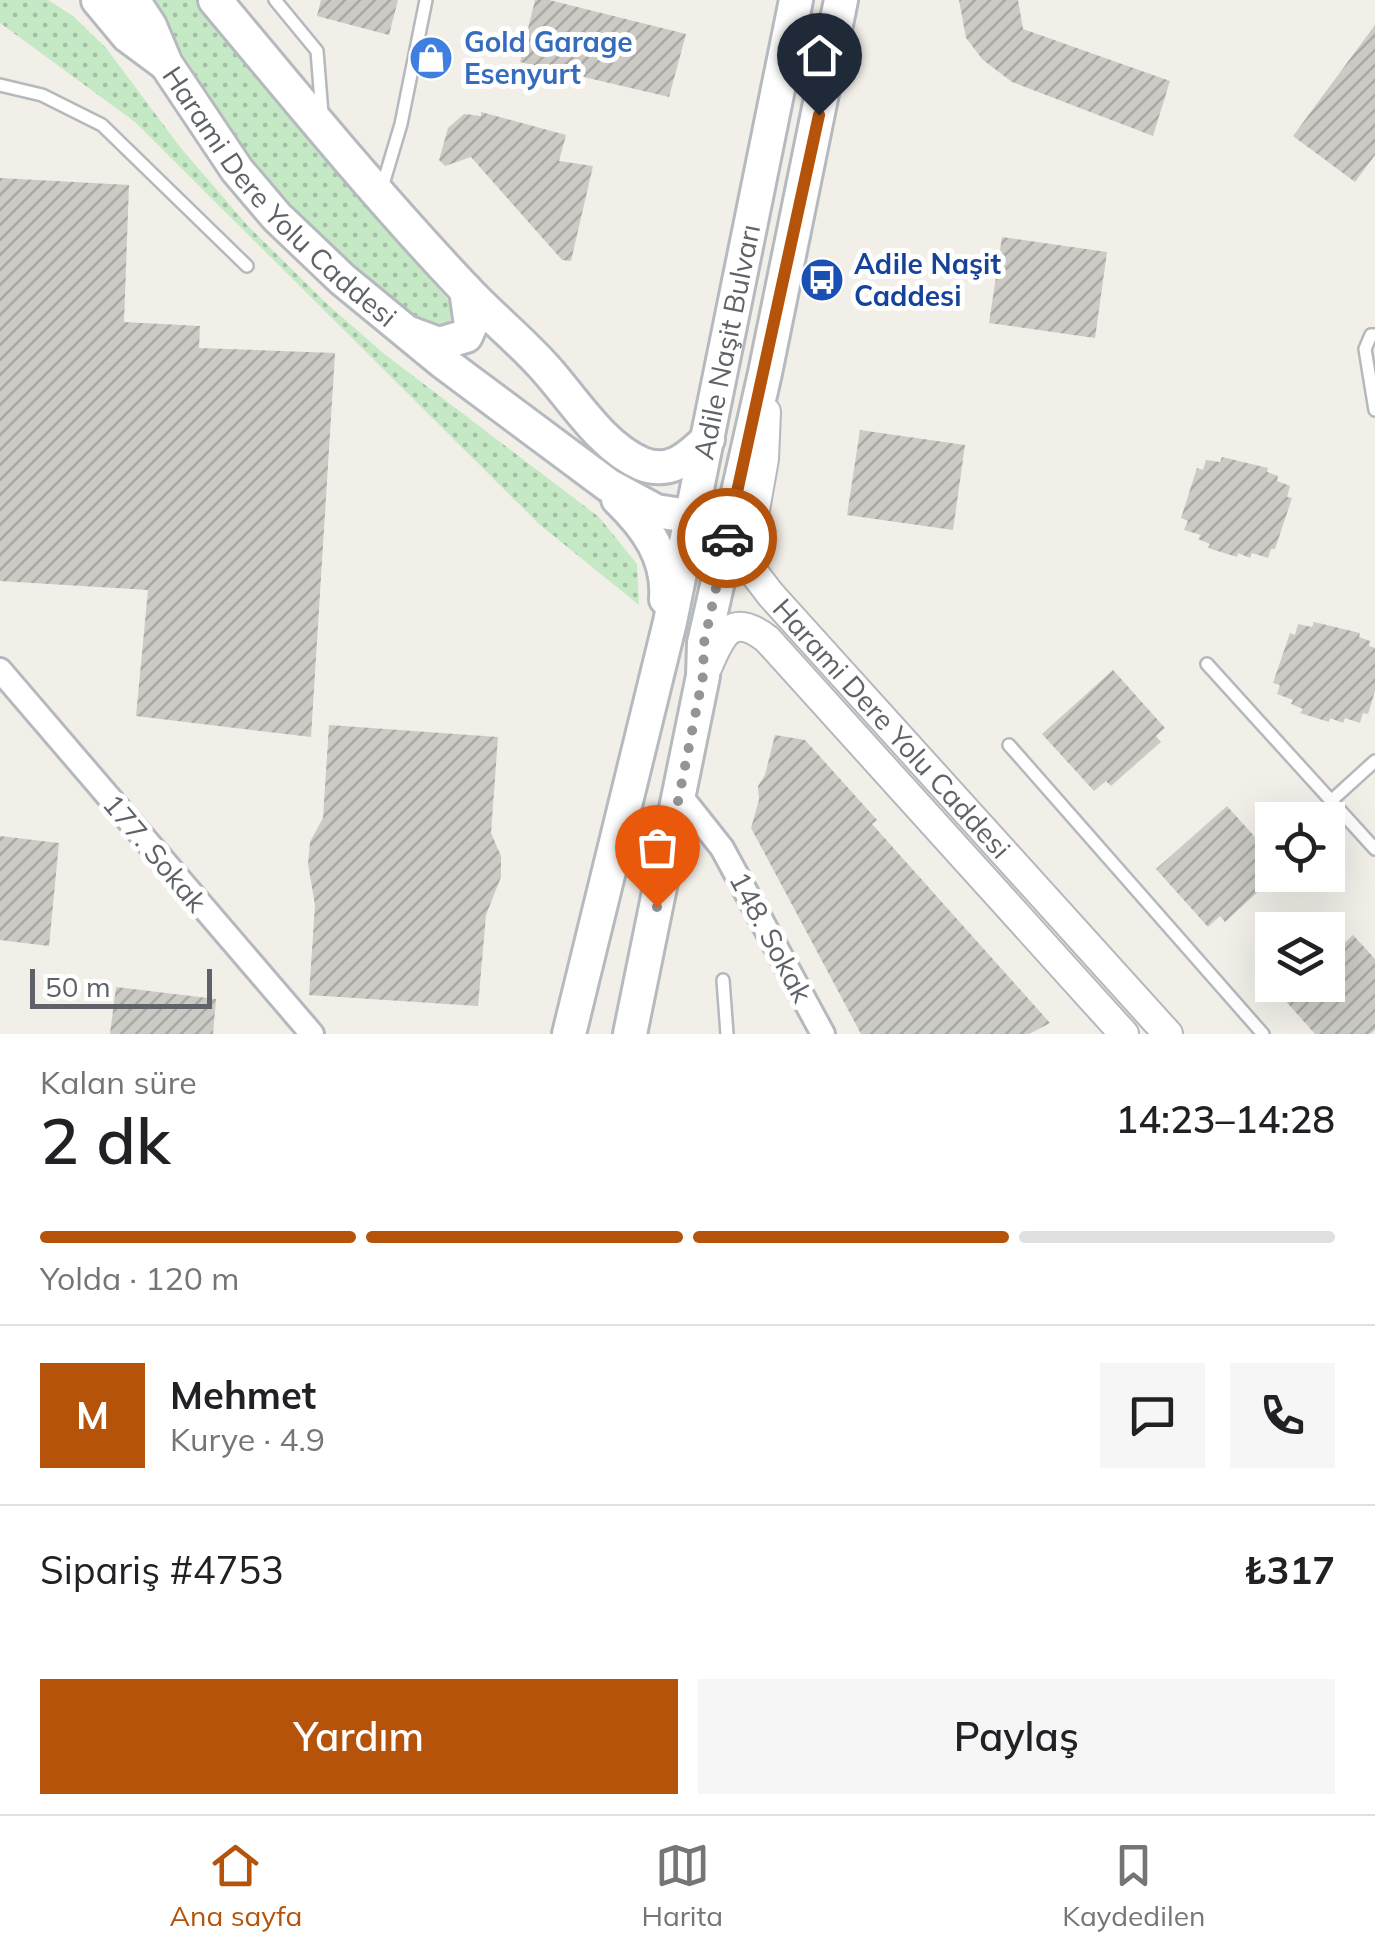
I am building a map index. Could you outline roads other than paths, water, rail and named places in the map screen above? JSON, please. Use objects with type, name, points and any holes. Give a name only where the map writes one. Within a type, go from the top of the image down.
[{"type":"main road","points":[[98,0],[128,36],[166,64]]},
{"type":"main road","name":"Harami Dere Yolu Caddesi","points":[[133,0],[150,26],[166,64],[237,170],[276,216],[342,279],[442,362],[598,478]]},
{"type":"main road","points":[[214,0],[380,195],[466,290],[544,366],[610,442],[644,464],[663,468],[681,464],[708,439]]},
{"type":"main road","name":"Adile Naşit Bulvarı","points":[[569,1034],[660,665],[796,0]]},
{"type":"main road","name":"Adile Naşit Bulvarı","points":[[630,1034],[703,676],[704,643],[765,373],[841,0]]},
{"type":"main road","points":[[410,333],[438,344],[466,336],[471,309],[466,290]]},
{"type":"main road","points":[[598,478],[656,511],[692,519],[721,519],[736,504]]},
{"type":"main road","points":[[598,478],[635,515],[662,558],[666,590],[660,665]]},
{"type":"street","name":"Harami Dere Yolu Caddesi","points":[[765,373],[764,459],[747,555],[751,568],[771,595],[1168,1034]]},
{"type":"street","name":"Harami Dere Yolu Caddesi","points":[[703,676],[723,633],[745,627],[767,639],[1124,1034]]},
{"type":"street","name":"177. Sokak","points":[[0,670],[312,1034]]},
{"type":"street","name":"148. Sokak","points":[[680,795],[722,848],[823,1034]]},
{"type":"lane","points":[[275,0],[318,50],[322,128]]},
{"type":"lane","points":[[380,195],[401,124],[426,0]]},
{"type":"lane","points":[[0,85],[42,95],[102,125],[247,266]]},
{"type":"lane","points":[[1375,334],[1364,349],[1375,410]]},
{"type":"lane","points":[[1207,664],[1375,850]]},
{"type":"lane","points":[[1009,745],[1263,1034]]},
{"type":"lane","points":[[1331,801],[1375,761]]},
{"type":"lane","points":[[723,980],[727,1034]]},
{"type":"place","name":"Gold Garage Esenyurt","points":[[431,58]]},
{"type":"place","name":"Adile Naşit Caddesi","points":[[822,280]]}]
